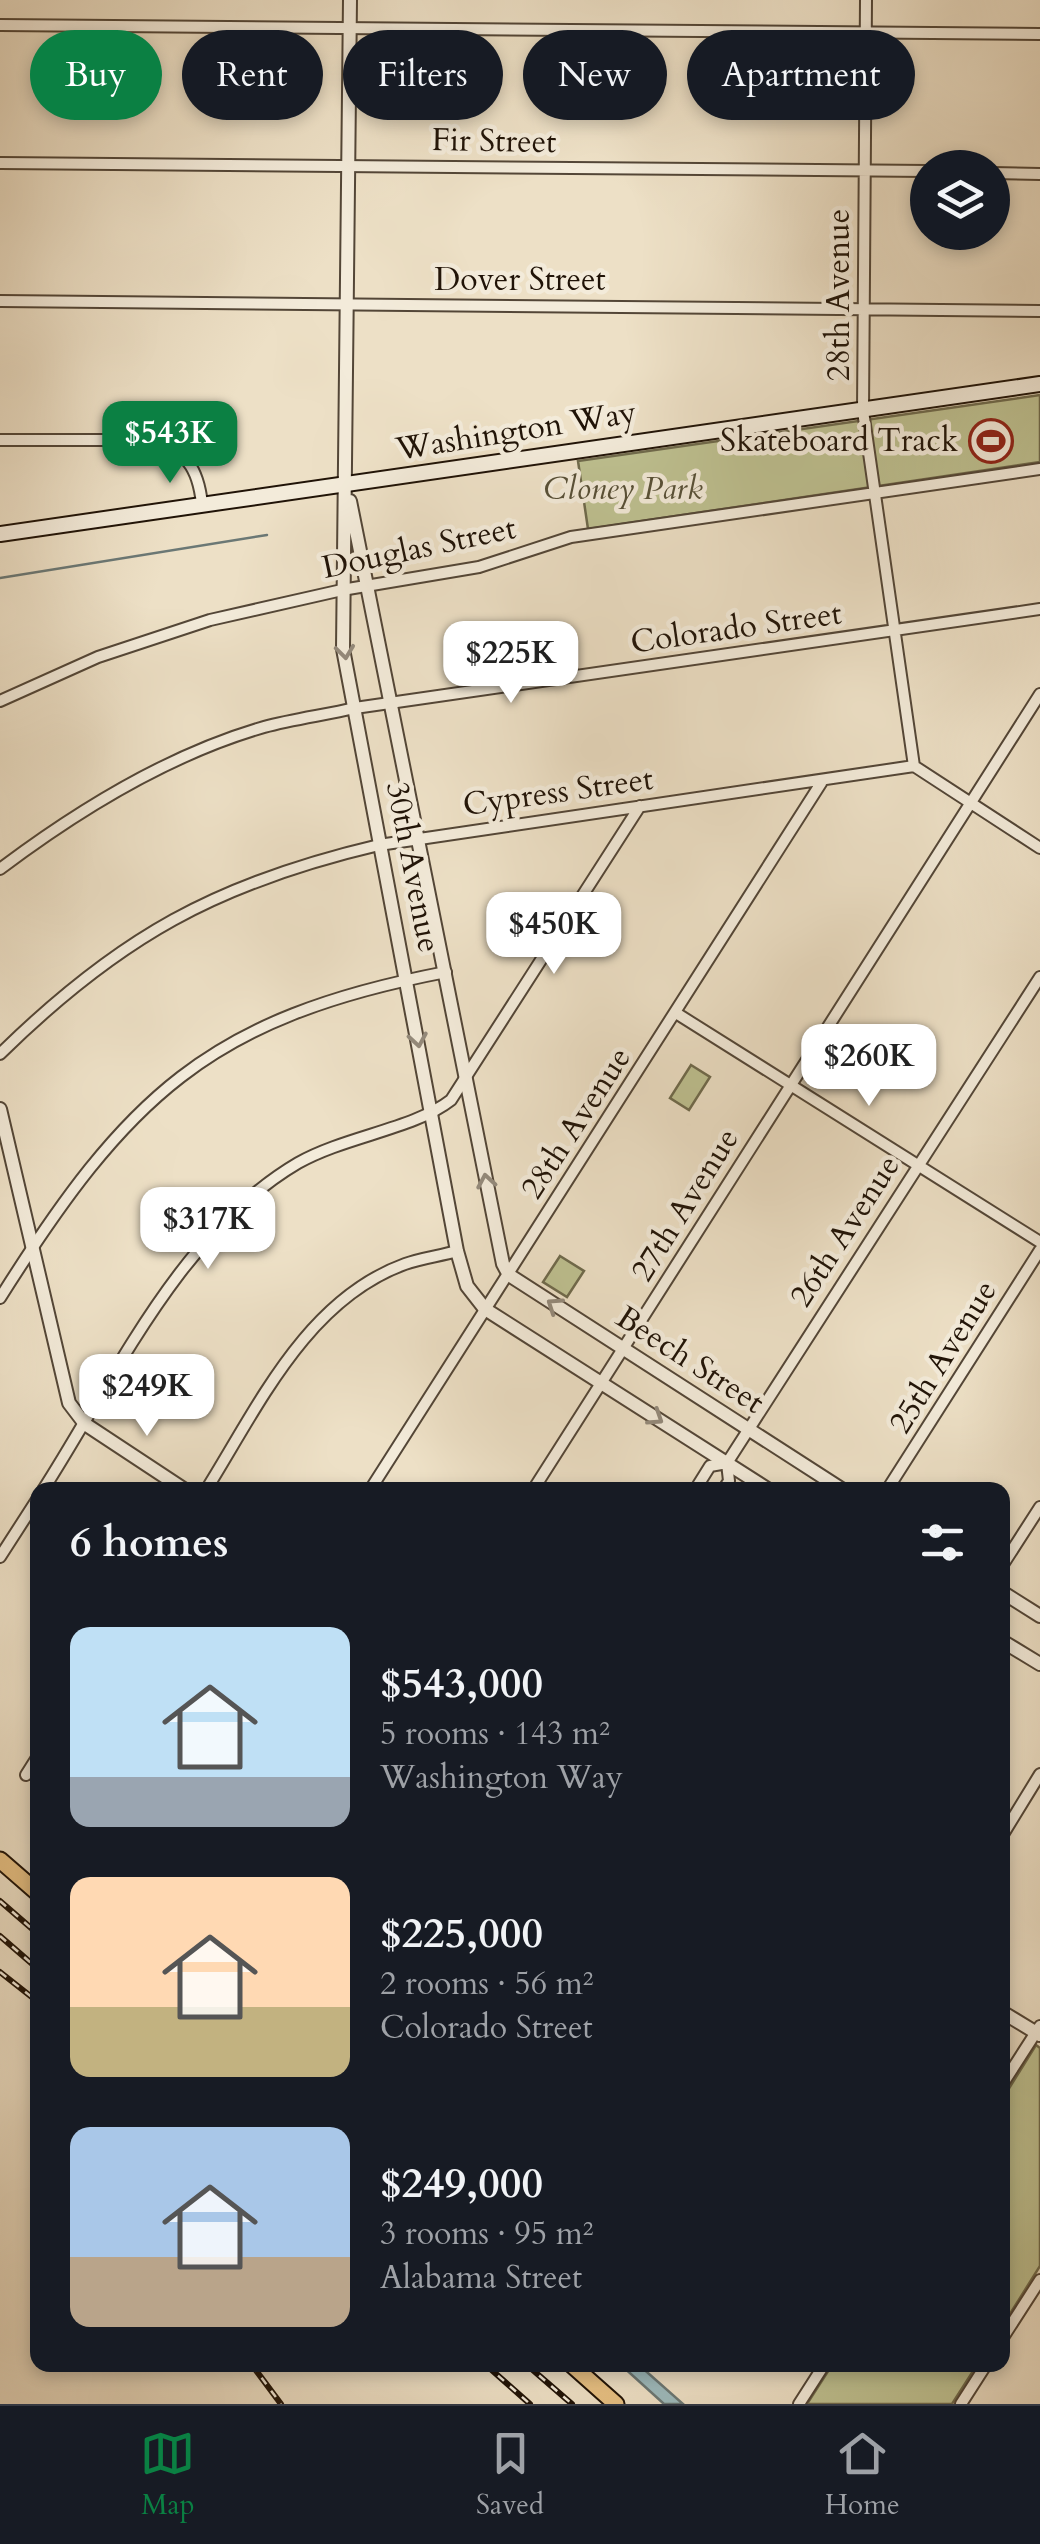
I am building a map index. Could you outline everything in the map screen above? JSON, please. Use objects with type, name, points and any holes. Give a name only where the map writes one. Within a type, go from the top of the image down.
[{"type":"main road","name":"Washington Way","points":[[0,534],[1040,384]]},
{"type":"main road","points":[[0,1860],[30,1886]]},
{"type":"main road","points":[[580,2372],[616,2404]]},
{"type":"street","name":"30th Avenue","points":[[350,0],[343,649],[457,1252],[467,1286],[485,1309]]},
{"type":"street","name":"28th Avenue","points":[[866,0],[866,30]]},
{"type":"street","points":[[0,25],[687,31]]},
{"type":"street","points":[[915,33],[1040,34]]},
{"type":"street","name":"28th Avenue","points":[[865,120],[863,411],[914,766]]},
{"type":"street","name":"Fir Street","points":[[0,162],[910,170]]},
{"type":"street","points":[[1010,173],[1040,174]]},
{"type":"street","name":"Dover Street","points":[[0,301],[1040,311]]},
{"type":"street","points":[[0,440],[150,440],[164,444],[190,461],[199,477],[202,504]]},
{"type":"street","name":"Douglas Street","points":[[0,701],[98,657],[192,626],[342,590],[479,567],[571,537],[1040,469]]},
{"type":"street","name":"30th Avenue","points":[[347,485],[446,972],[498,1252],[509,1275]]},
{"type":"street","name":"Colorado Street","points":[[0,870],[102,801],[168,766],[263,727],[355,708],[1040,609]]},
{"type":"street","name":"27th Avenue","points":[[538,1482],[1040,694]]},
{"type":"street","points":[[914,766],[1040,848]]},
{"type":"street","name":"Cypress Street","points":[[0,1054],[58,997],[103,962],[190,908],[310,861],[418,837],[914,766]]},
{"type":"street","name":"28th Avenue","points":[[375,1482],[823,780]]},
{"type":"street","points":[[48,1482],[186,1266],[256,1192],[340,1142],[432,1116],[451,1100],[640,806]]},
{"type":"street","points":[[0,1298],[32,1246],[111,1139],[145,1104],[202,1061],[248,1032],[305,1006],[446,972]]},
{"type":"street","name":"26th Avenue","points":[[728,1482],[727,1463],[1040,977]]},
{"type":"street","points":[[676,1013],[1040,1242]]},
{"type":"street","points":[[0,1109],[69,1404],[85,1424],[173,1482]]},
{"type":"street","name":"25th Avenue","points":[[892,1482],[1040,1250]]},
{"type":"street","points":[[211,1482],[318,1320],[361,1287],[404,1264],[457,1252]]},
{"type":"street","name":"Beech Street","points":[[509,1275],[830,1482]]},
{"type":"street","name":"Beech Street","points":[[485,1309],[757,1482]]},
{"type":"street","name":"26th Avenue","points":[[700,1482],[710,1466],[727,1463]]},
{"type":"street","points":[[1010,1554],[1040,1507]]},
{"type":"street","points":[[0,1556],[30,1510]]},
{"type":"street","points":[[1010,1597],[1040,1616]]},
{"type":"street","points":[[1010,1645],[1040,1664]]},
{"type":"street","points":[[26,1774],[30,1768]]},
{"type":"street","points":[[1010,1823],[1040,1774]]},
{"type":"street","points":[[1010,2016],[1039,2031],[1010,2073]]},
{"type":"street","points":[[1010,2326],[1040,2280]]},
{"type":"street","points":[[799,2404],[820,2372]]},
{"type":"street","points":[[961,2404],[982,2372]]},
{"type":"green space","name":"Cloney Park","points":[[1040,395],[1040,462],[588,529],[578,461]]},
{"type":"green space","points":[[691,1065],[710,1077],[689,1110],[670,1098]]},
{"type":"green space","points":[[560,1256],[584,1271],[567,1297],[543,1282]]},
{"type":"green space","points":[[1036,2045],[1040,2048],[1040,2266],[1010,2314],[1010,2087]]},
{"type":"green space","points":[[828,2372],[973,2372],[952,2404],[807,2404]]},
{"type":"water","points":[[629,2372],[647,2372],[683,2404],[664,2404]]},
{"type":"waterway","points":[[0,578],[267,535]]},
{"type":"railway","points":[[0,1901],[30,1927]]},
{"type":"railway","points":[[0,1936],[30,1962]]},
{"type":"railway","points":[[0,1972],[30,1996]]},
{"type":"railway","points":[[257,2372],[281,2404]]},
{"type":"railway","points":[[494,2372],[530,2404]]},
{"type":"railway","points":[[535,2372],[572,2404]]},
{"type":"place","name":"Skateboard Track","points":[[991,441]]}]
